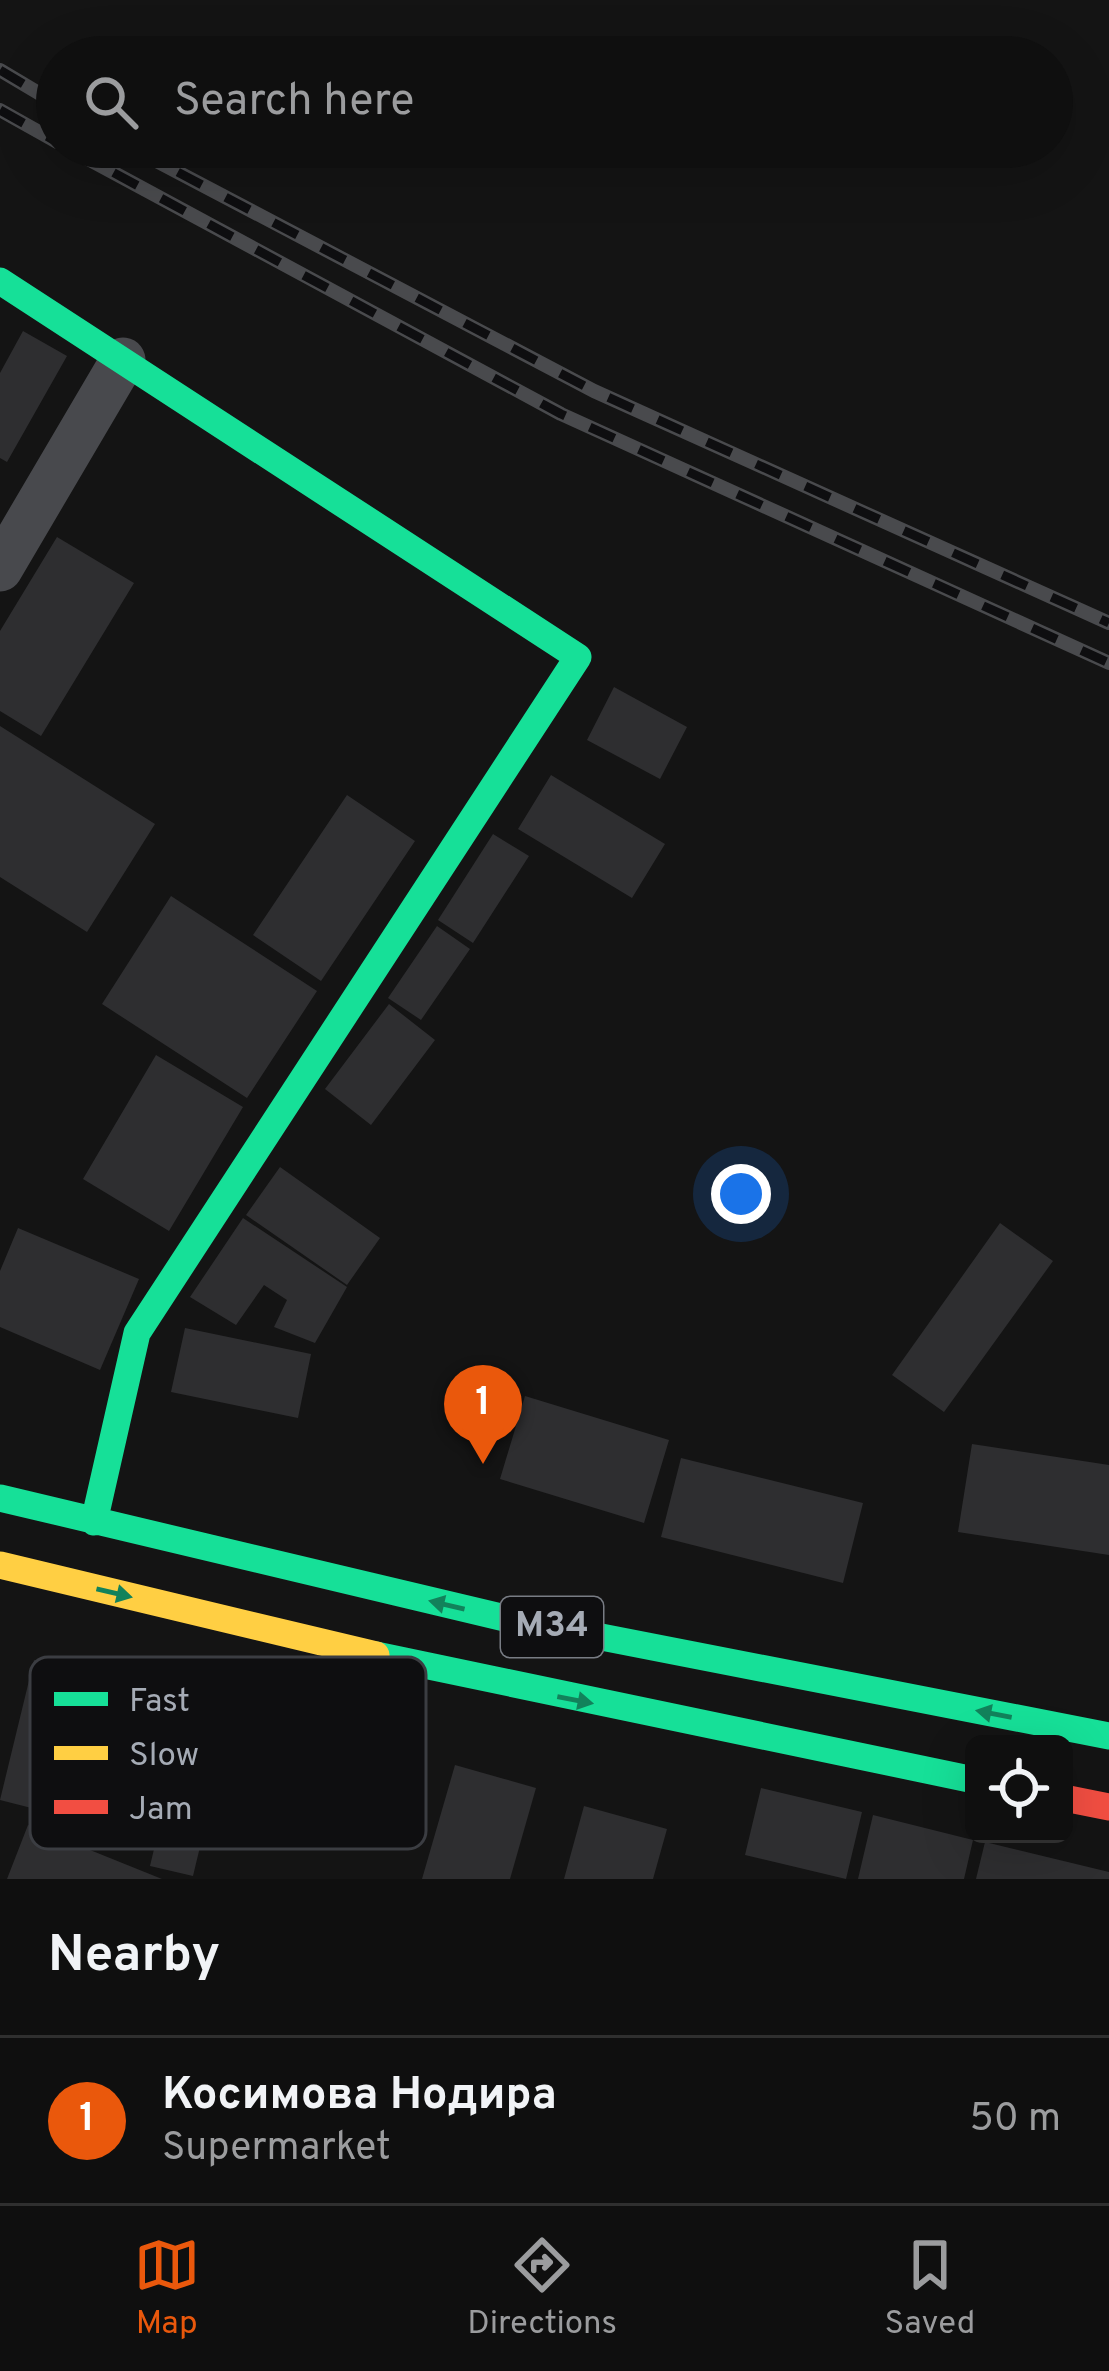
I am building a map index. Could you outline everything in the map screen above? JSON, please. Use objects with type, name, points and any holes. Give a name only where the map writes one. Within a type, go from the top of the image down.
[{"type":"main road","points":[[0,281],[578,657],[137,1333],[94,1522]]},
{"type":"main road","name":"M34","points":[[0,1498],[94,1522],[501,1651],[965,1778]]},
{"type":"main road","name":"M34","points":[[0,1565],[501,1651],[1109,1736]]},
{"type":"main road","points":[[1073,1800],[1109,1807]]},
{"type":"street","points":[[0,569],[123,359]]},
{"type":"building","points":[[23,331],[67,356],[7,462],[0,458],[0,373]]},
{"type":"building","points":[[57,537],[134,583],[41,736],[0,711],[0,631]]},
{"type":"building","points":[[614,687],[687,727],[660,779],[587,740]]},
{"type":"building","points":[[0,726],[155,824],[87,932],[0,877]]},
{"type":"building","points":[[551,775],[665,844],[632,898],[518,829]]},
{"type":"building","points":[[347,795],[415,841],[321,981],[253,935]]},
{"type":"building","points":[[493,834],[529,856],[473,943],[438,920]]},
{"type":"building","points":[[171,896],[317,991],[247,1098],[102,1004]]},
{"type":"building","points":[[437,926],[470,949],[421,1020],[388,998]]},
{"type":"building","points":[[389,1004],[435,1040],[371,1125],[325,1089]]},
{"type":"building","points":[[156,1055],[243,1107],[169,1231],[83,1179]]},
{"type":"building","points":[[280,1167],[380,1238],[347,1285],[246,1215]]},
{"type":"building","points":[[243,1218],[347,1287],[315,1343],[274,1327],[287,1300],[264,1285],[236,1325],[190,1297]]},
{"type":"building","points":[[1000,1223],[1053,1261],[944,1412],[892,1375]]},
{"type":"building","points":[[18,1228],[139,1279],[100,1370],[0,1327],[0,1271]]},
{"type":"building","points":[[185,1328],[311,1354],[298,1418],[171,1392]]},
{"type":"building","points":[[525,1396],[669,1440],[644,1523],[500,1479]]},
{"type":"building","points":[[972,1444],[1109,1465],[1109,1555],[958,1532]]},
{"type":"building","points":[[681,1458],[863,1503],[843,1583],[661,1537]]},
{"type":"building","points":[[30,1676],[30,1808],[0,1800]]},
{"type":"building","points":[[455,1765],[536,1788],[510,1879],[422,1879]]},
{"type":"building","points":[[761,1788],[862,1812],[846,1879],[745,1855]]},
{"type":"building","points":[[584,1806],[667,1829],[653,1879],[564,1879]]},
{"type":"building","points":[[873,1815],[972,1843],[964,1879],[858,1879]]},
{"type":"building","points":[[28,1825],[30,1849],[88,1849],[162,1879],[7,1879]]},
{"type":"building","points":[[985,1843],[1109,1872],[1109,1879],[976,1879]]},
{"type":"building","points":[[154,1849],[199,1849],[193,1876],[150,1866]]},
{"type":"railway","points":[[0,70],[36,91]]},
{"type":"railway","points":[[0,110],[36,130]]},
{"type":"railway","points":[[105,168],[561,414],[1109,663]]},
{"type":"railway","points":[[170,168],[594,391],[1109,623]]},
{"type":"traffic: fast","points":[[0,281],[578,657],[137,1333],[94,1522]]},
{"type":"traffic: fast","points":[[0,1498],[509,1619],[1109,1736]]},
{"type":"traffic: fast","points":[[376,1655],[386,1657]]},
{"type":"traffic: fast","points":[[426,1665],[965,1778]]},
{"type":"traffic: slow","points":[[0,1565],[376,1655]]},
{"type":"traffic: jam","points":[[1073,1800],[1109,1807]]},
{"type":"place","name":"Косимова Нодира","points":[[483,1464]]}]
